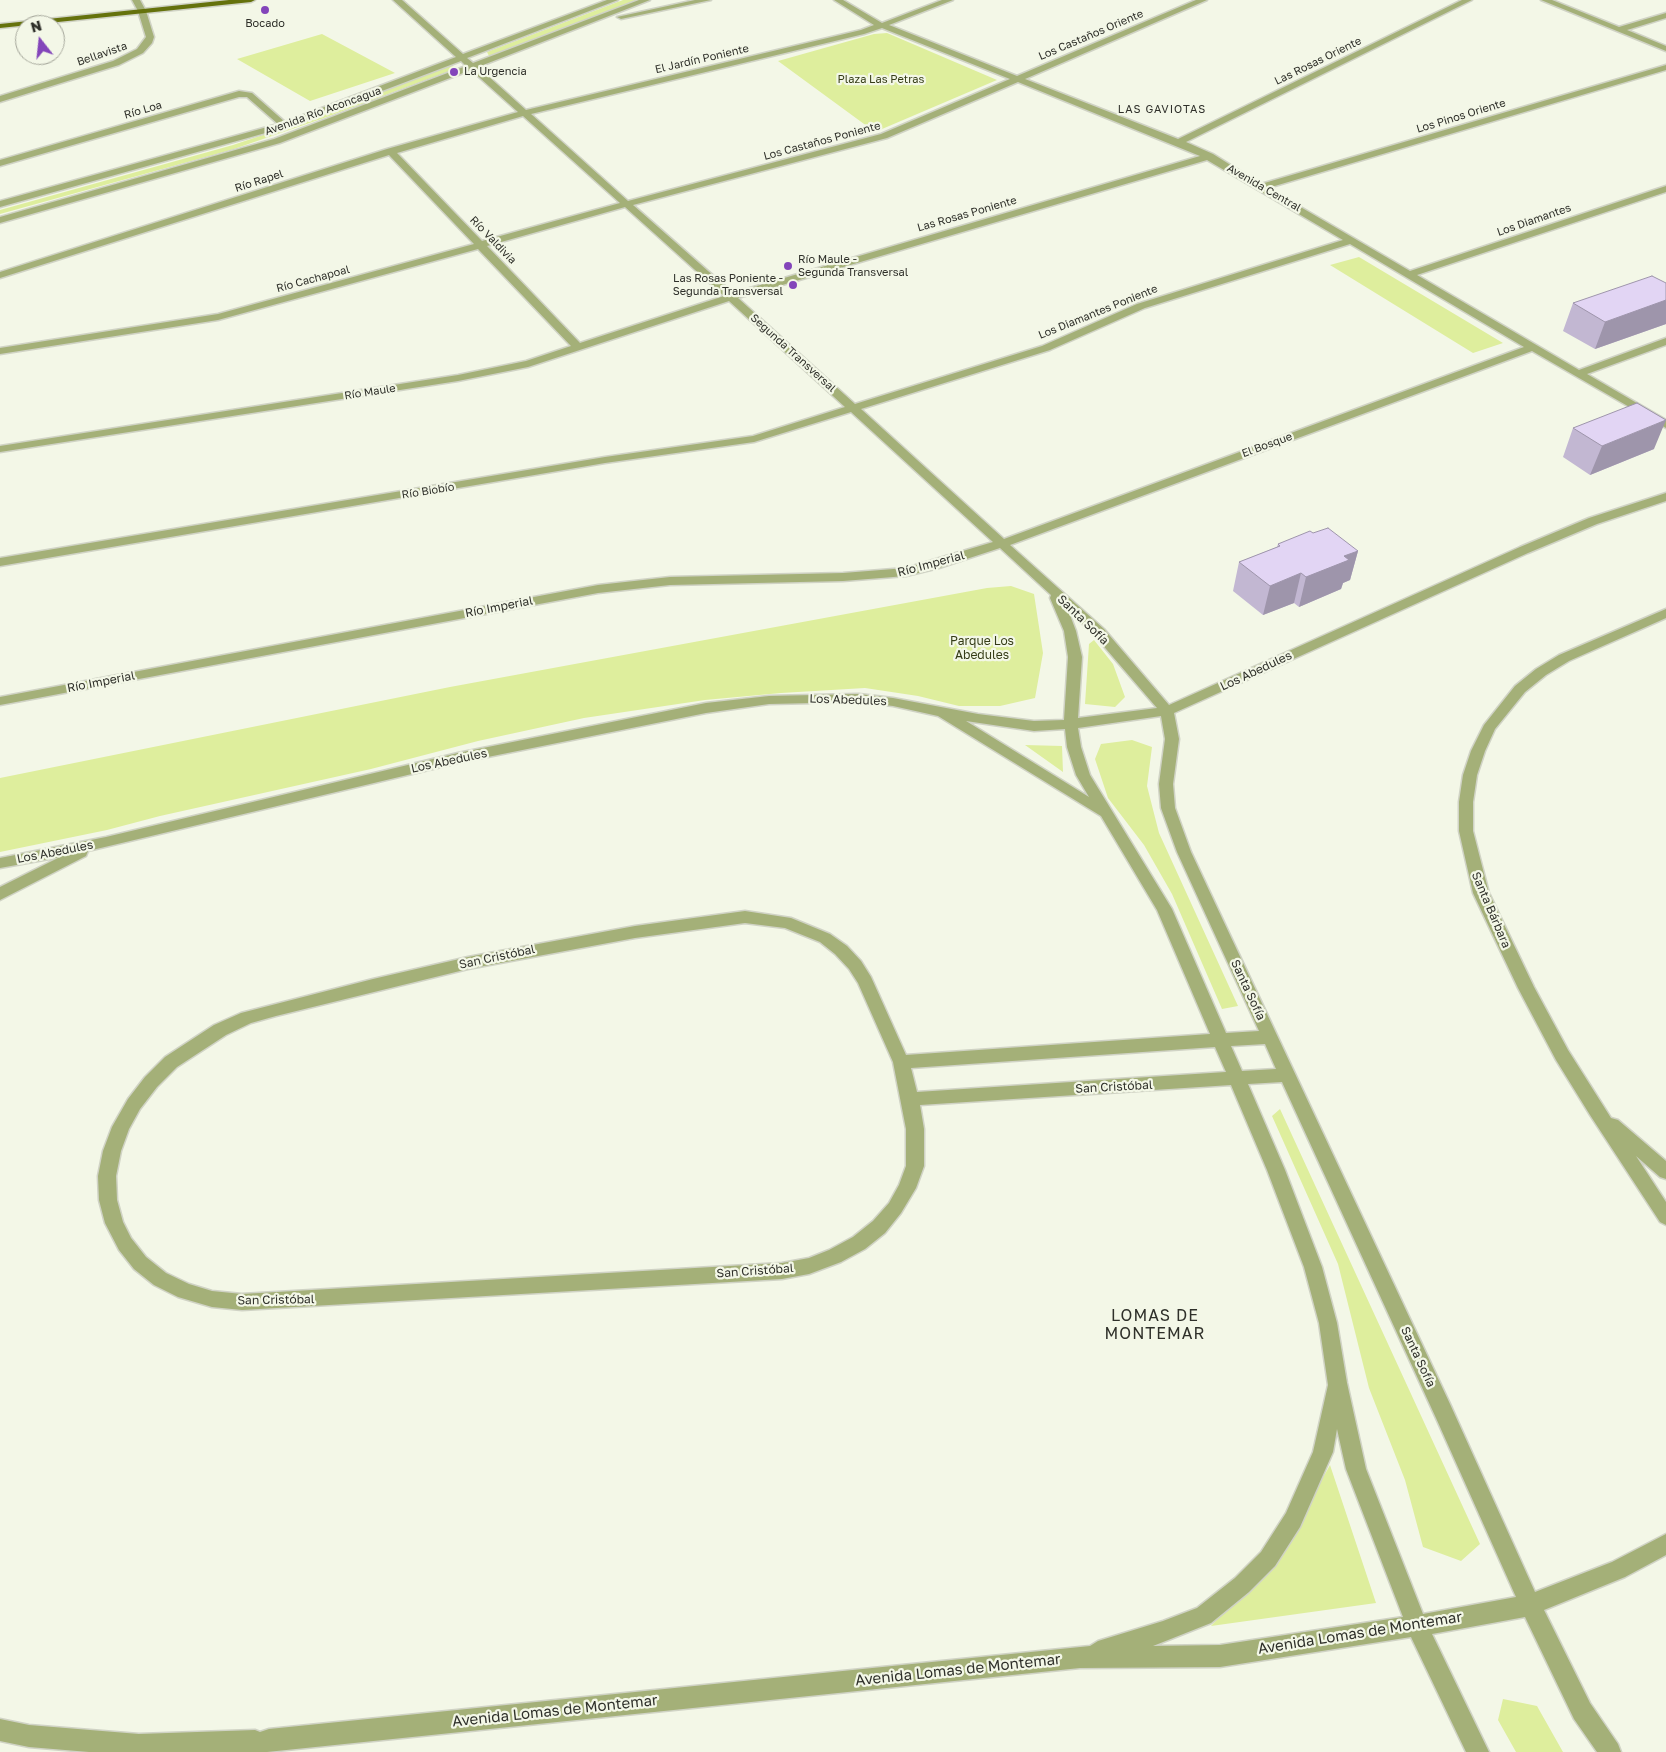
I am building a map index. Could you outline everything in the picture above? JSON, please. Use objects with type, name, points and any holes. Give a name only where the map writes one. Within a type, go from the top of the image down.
[{"type":"main road","points":[[0,24],[202,0]]},
{"type":"main road","points":[[139,6],[251,0]]},
{"type":"street","name":"Segunda Transversal","points":[[397,0],[731,297],[1052,590]]},
{"type":"street","name":"Avenida Río Aconcagua","points":[[0,204],[284,125],[614,0]]},
{"type":"street","name":"Avenida Río Aconcagua","points":[[0,220],[277,141],[646,0]]},
{"type":"street","points":[[576,27],[707,0]]},
{"type":"street","name":"Avenida Central","points":[[838,0],[882,25],[1179,142],[1210,156],[1666,425]]},
{"type":"street","name":"El Jardín Poniente","points":[[525,113],[864,32],[949,0]]},
{"type":"street","name":"Los Castaños Oriente","points":[[1016,79],[1202,0]]},
{"type":"street","name":"Las Rosas Oriente","points":[[1179,142],[1468,0]]},
{"type":"street","points":[[1544,0],[1666,49]]},
{"type":"street","name":"Bellavista","points":[[0,99],[116,63],[140,51],[149,41],[150,37],[139,6]]},
{"type":"street","points":[[1619,30],[1666,16]]},
{"type":"street","name":"Los Pinos Oriente","points":[[1262,187],[1666,67]]},
{"type":"street","name":"Los Castaños Poniente","points":[[626,204],[895,133],[1016,79]]},
{"type":"street","name":"Río Loa","points":[[0,163],[238,94],[249,95],[284,125]]},
{"type":"street","name":"Río Rapel","points":[[0,275],[390,151],[525,113]]},
{"type":"street","name":"Río Valdivia","points":[[390,151],[578,347]]},
{"type":"street","name":"Las Rosas Poniente","points":[[731,297],[1210,156]]},
{"type":"street","name":"Los Diamantes","points":[[1411,274],[1666,189]]},
{"type":"street","name":"Río Cachapoal","points":[[0,351],[218,317],[481,246],[626,204]]},
{"type":"street","name":"Los Diamantes Poniente","points":[[854,409],[1046,348],[1141,306],[1353,240]]},
{"type":"street","name":"Río Maule","points":[[0,449],[458,378],[528,364],[731,297]]},
{"type":"street","points":[[1578,374],[1666,341]]},
{"type":"street","name":"El Bosque","points":[[1001,544],[1533,346]]},
{"type":"street","name":"Río Biobío","points":[[0,562],[605,460],[754,439],[854,409]]},
{"type":"street","name":"Los Abedules","points":[[0,863],[106,842],[458,758],[706,708],[769,700],[859,698],[1034,726],[1071,724],[1166,711],[1541,543],[1594,521],[1666,497]]},
{"type":"street","name":"Río Imperial","points":[[0,701],[598,589],[670,581],[886,575],[935,565],[1001,544]]},
{"type":"street","name":"Santa Sofía","points":[[1052,590],[1099,632],[1166,711],[1172,739],[1166,784],[1168,808],[1184,852],[1443,1411],[1530,1605],[1582,1710],[1610,1752]]},
{"type":"street","name":"Santa Sofía","points":[[1052,590],[1070,631],[1075,657],[1071,724],[1074,747],[1083,775],[1164,909],[1276,1170],[1313,1267],[1328,1323],[1336,1384],[1356,1469],[1416,1626],[1478,1752]]},
{"type":"street","name":"Santa Bárbara","points":[[1666,613],[1564,658],[1541,672],[1520,689],[1488,728],[1470,775],[1466,802],[1466,831],[1481,893],[1526,988],[1596,1110],[1666,1216]]},
{"type":"street","points":[[941,712],[1106,814]]},
{"type":"street","points":[[0,894],[72,856],[106,842]]},
{"type":"street","name":"San Cristóbal","points":[[745,917],[786,922],[806,929],[836,946],[855,965],[865,981],[901,1062],[915,1129],[915,1166],[907,1188],[895,1208],[878,1227],[859,1243],[835,1256],[809,1266],[782,1271],[242,1302],[212,1299],[185,1291],[160,1279],[140,1263],[125,1244],[114,1223],[108,1200],[108,1176],[112,1151],[121,1127],[134,1104],[151,1082],[171,1062],[220,1030],[257,1015],[373,984],[580,941],[745,917]]},
{"type":"street","points":[[901,1062],[1269,1037]]},
{"type":"street","name":"San Cristóbal","points":[[910,1099],[1287,1075]]},
{"type":"street","name":"Santa Bárbara","points":[[1596,1110],[1666,1172]]},
{"type":"street","points":[[1080,1657],[1163,1632],[1204,1616],[1242,1585],[1268,1559],[1293,1520],[1324,1452],[1336,1384]]},
{"type":"street","name":"Avenida Lomas de Montemar","points":[[237,1752],[269,1740],[1080,1657],[1220,1656],[1416,1626],[1530,1605],[1618,1570],[1666,1544]]},
{"type":"street","points":[[0,1730],[29,1736],[139,1745],[269,1740]]},
{"type":"green space","points":[[623,0],[639,0],[489,56],[487,52]]},
{"type":"green space","name":"Plaza Las Petras","points":[[887,33],[997,80],[875,132],[778,61],[874,34]]},
{"type":"green space","points":[[322,34],[395,73],[310,101],[237,59]]},
{"type":"green space","points":[[452,64],[455,69],[324,118],[231,150],[0,214],[0,210],[233,145],[293,125]]},
{"type":"green space","points":[[1359,257],[1503,343],[1473,353],[1330,265]]},
{"type":"green space","name":"Parque Los Abedules","points":[[1011,586],[1034,594],[1043,653],[1035,698],[1000,706],[959,706],[918,696],[865,688],[705,700],[584,718],[478,741],[371,769],[160,816],[107,830],[0,852],[0,778],[450,687],[987,588]]},
{"type":"green space","points":[[1094,640],[1113,664],[1125,697],[1115,707],[1085,704],[1089,644]]},
{"type":"green space","points":[[1132,740],[1152,747],[1147,786],[1159,833],[1238,1006],[1222,1009],[1172,894],[1144,845],[1108,798],[1095,759],[1101,744]]},
{"type":"green space","points":[[1025,745],[1062,746],[1063,772]]},
{"type":"green space","points":[[1280,1109],[1480,1544],[1461,1561],[1423,1547],[1405,1480],[1369,1388],[1338,1264],[1272,1116]]},
{"type":"green space","points":[[1330,1465],[1376,1603],[1211,1626],[1284,1547]]},
{"type":"green space","points":[[1503,1699],[1537,1706],[1563,1752],[1516,1752],[1498,1720]]},
{"type":"building","points":[[1652,276],[1666,283],[1666,300],[1605,322],[1573,303]]},
{"type":"building","points":[[1637,403],[1666,420],[1602,446],[1573,428]]},
{"type":"building","points":[[1328,528],[1358,551],[1344,556],[1349,560],[1306,577],[1301,573],[1270,586],[1239,562],[1280,546],[1278,544],[1310,531],[1313,533]]},
{"type":"place","name":"Bocado","points":[[265,10]]},
{"type":"place","name":"La Urgencia","points":[[454,72]]},
{"type":"place","name":"Río Maule - Segunda Transversal","points":[[788,266]]},
{"type":"place","name":"Las Rosas Poniente - Segunda Transversal","points":[[793,285]]},
{"type":"district","name":"LAS GAVIOTAS","points":[[1162,110]]},
{"type":"district","name":"LOMAS DE MONTEMAR","points":[[1155,1325]]}]
